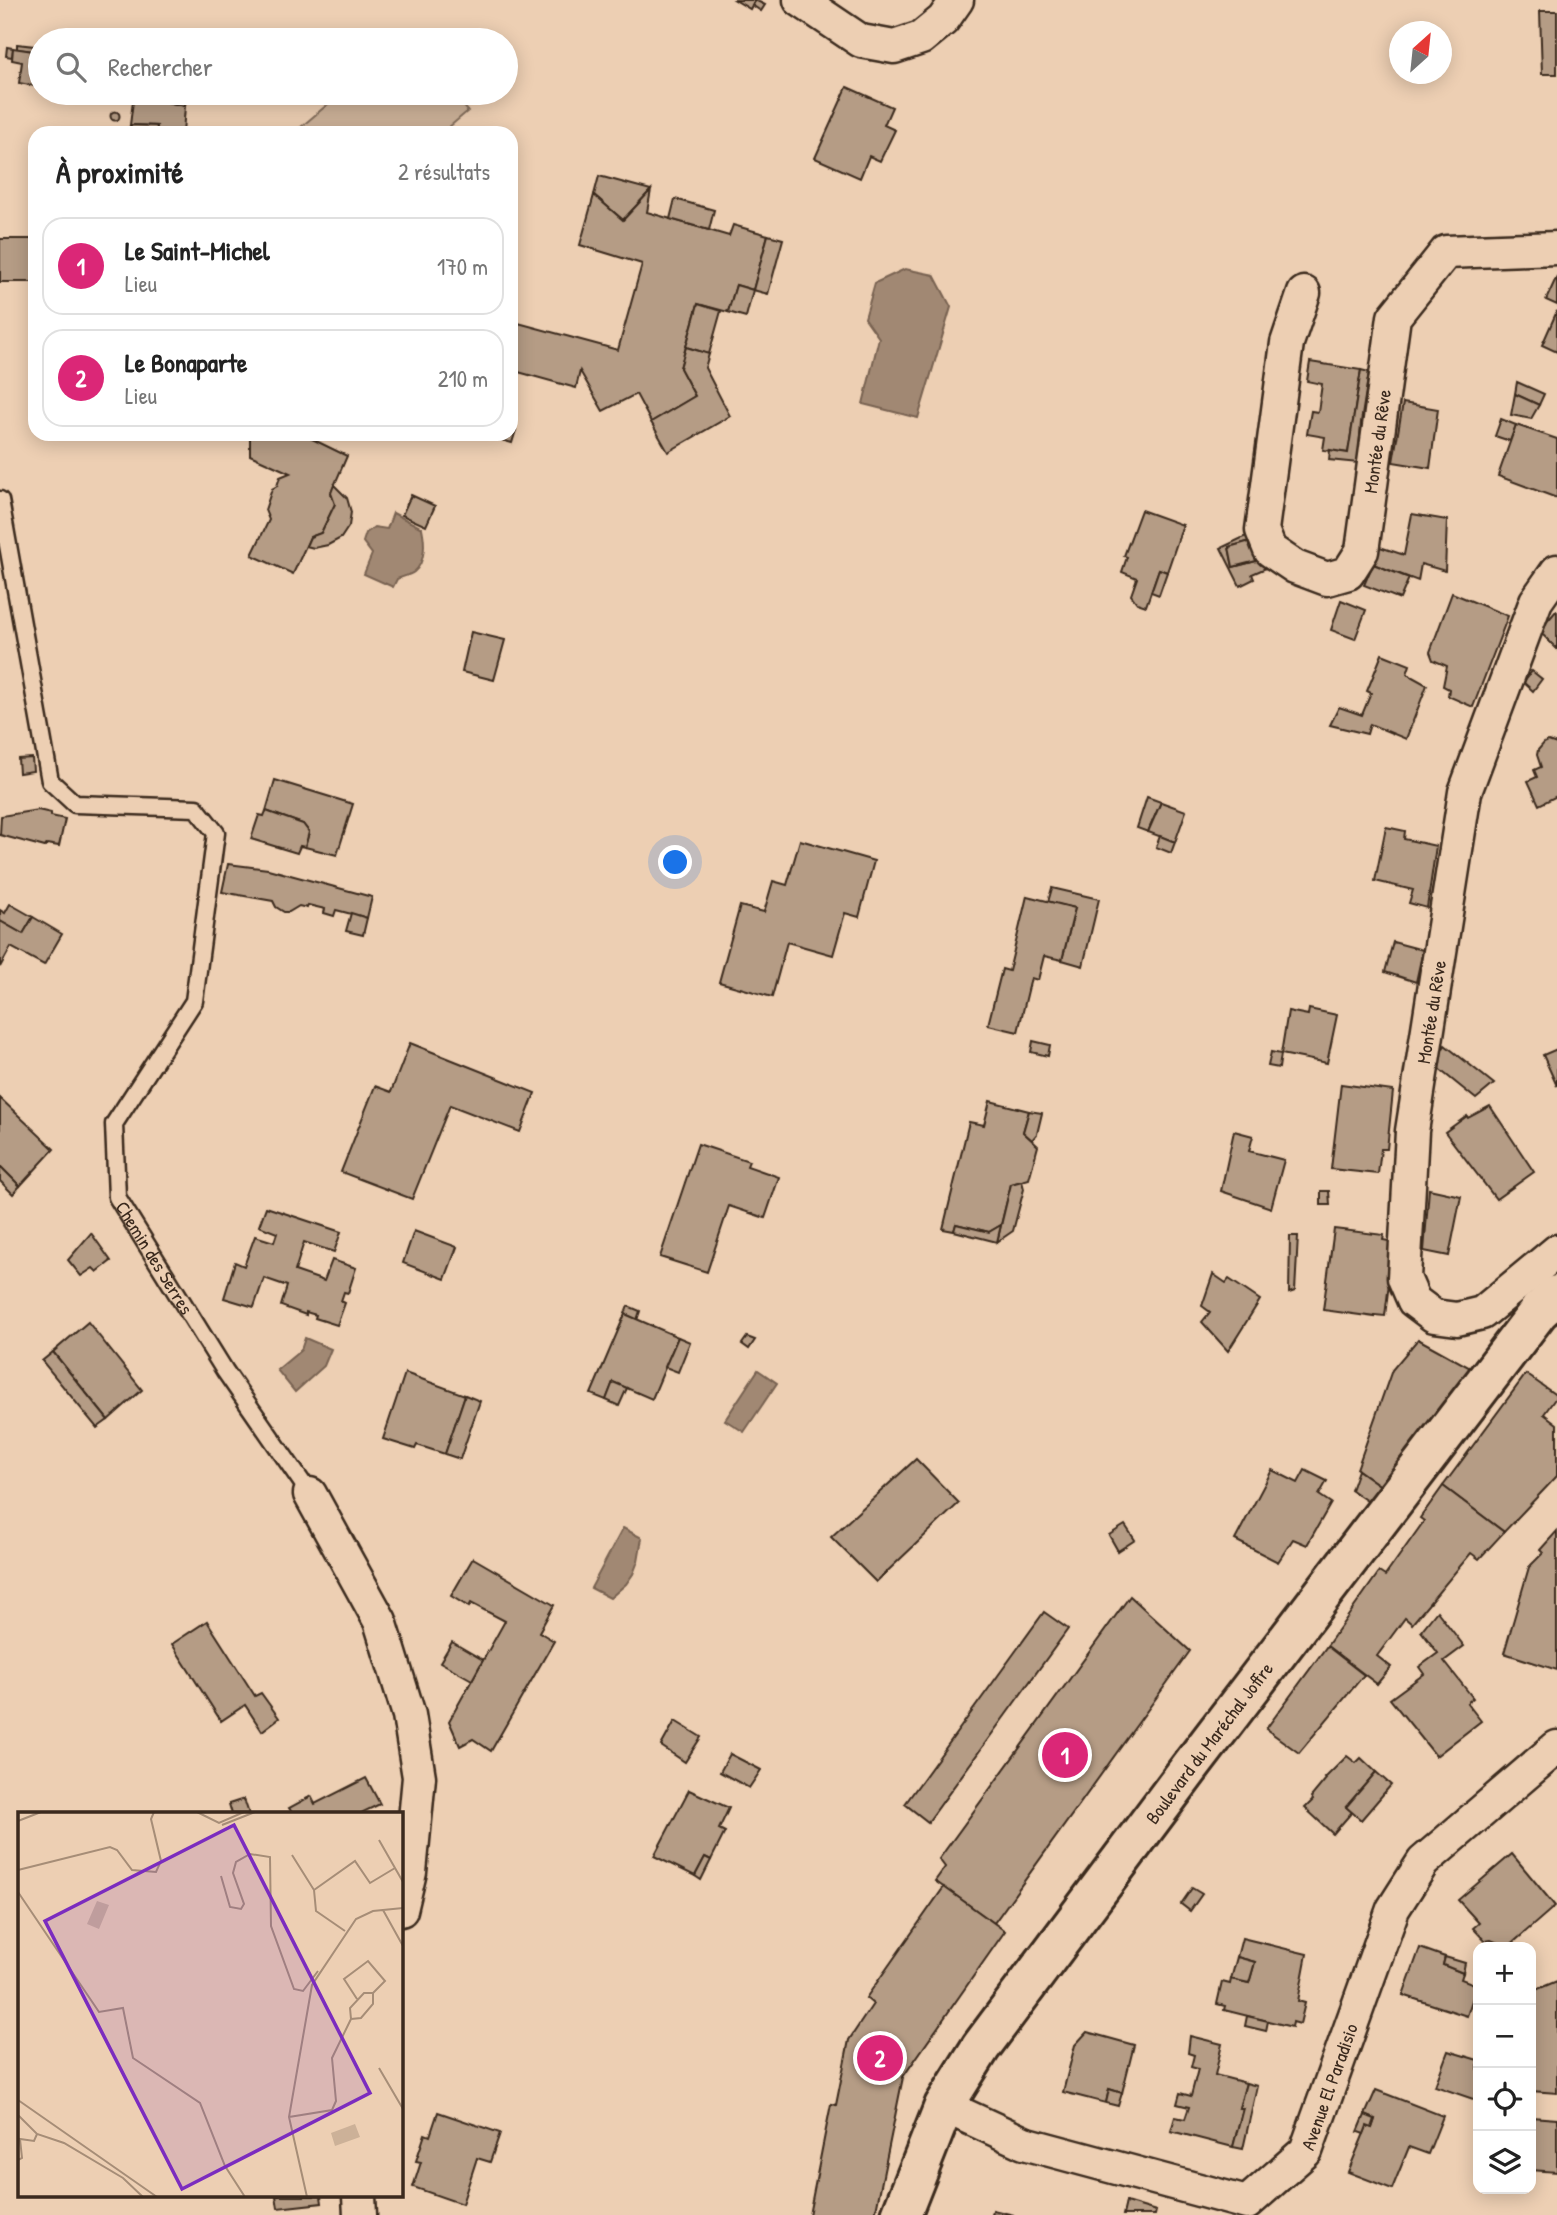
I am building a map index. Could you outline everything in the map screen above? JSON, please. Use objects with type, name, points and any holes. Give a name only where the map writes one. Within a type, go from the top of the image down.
[{"type":"main road","name":"Boulevard du Maréchal Joffre","points":[[901,2215],[944,2106],[981,2046],[1539,1311],[1557,1295]]},
{"type":"street","points":[[800,0],[862,41],[894,47],[921,38],[943,20],[957,0]]},
{"type":"street","name":"Montée du Rêve","points":[[1304,293],[1287,343],[1262,530],[1270,550],[1294,567],[1327,579],[1348,573],[1362,551],[1394,317],[1446,252],[1557,248]]},
{"type":"street","name":"Montée du Rêve","points":[[1557,570],[1536,601],[1465,792],[1412,1131],[1404,1278],[1414,1301],[1434,1316],[1457,1320],[1482,1313],[1557,1251]]},
{"type":"street","name":"Chemin des Serres","points":[[310,1494],[380,1621],[409,1715],[419,1777],[410,1872],[402,1905]]},
{"type":"street","name":"Avenue El Paradisio","points":[[944,2106],[1024,2143],[1247,2203],[1306,2151],[1393,1909],[1423,1862],[1557,1746]]},
{"type":"lane","name":"Chemin des Serres","points":[[0,500],[50,781],[75,804],[196,808],[216,834],[194,1001],[114,1124],[117,1197],[225,1371],[310,1494]]},
{"type":"shaded area","points":[[327,105],[463,105],[468,111],[450,126],[302,126]]},
{"type":"shaded area","points":[[905,269],[934,275],[951,307],[918,418],[863,404],[879,338],[865,318],[875,283]]},
{"type":"shaded area","points":[[393,513],[422,528],[424,545],[418,568],[397,579],[393,587],[364,574],[372,554],[363,542],[366,533],[374,527],[387,529]]},
{"type":"shaded area","points":[[305,1338],[331,1349],[324,1366],[295,1392],[277,1370],[301,1350]]},
{"type":"shaded area","points":[[758,1370],[777,1383],[744,1432],[725,1420]]},
{"type":"shaded area","points":[[623,1528],[642,1538],[638,1561],[626,1584],[610,1598],[591,1588]]},
{"type":"building","points":[[735,0],[755,0],[750,9]]},
{"type":"building","points":[[755,0],[765,5],[761,11],[752,5]]},
{"type":"building","points":[[1540,11],[1557,11],[1557,74],[1542,74]]},
{"type":"building","points":[[17,44],[28,45],[28,50],[17,49]]},
{"type":"building","points":[[7,47],[13,48],[12,57],[6,56]]},
{"type":"building","points":[[13,48],[28,50],[28,85],[19,83],[22,62],[12,60]]},
{"type":"building","points":[[847,87],[892,107],[884,125],[895,130],[880,161],[869,156],[860,178],[815,158]]},
{"type":"building","points":[[132,105],[185,106],[184,126],[130,125]]},
{"type":"building","points":[[115,111],[120,116],[115,121],[110,116]]},
{"type":"building","points":[[599,176],[651,190],[623,220],[594,195]]},
{"type":"building","points":[[651,190],[647,212],[729,236],[733,225],[768,235],[753,290],[736,285],[728,312],[698,304],[680,368],[695,396],[651,422],[636,394],[603,411],[580,371],[576,388],[518,372],[518,323],[618,350],[642,264],[580,245],[594,195],[623,220]]},
{"type":"building","points":[[675,199],[714,210],[709,230],[670,219]]},
{"type":"building","points":[[768,235],[783,239],[768,294],[753,290]]},
{"type":"building","points":[[0,239],[28,239],[28,282],[0,282]]},
{"type":"building","points":[[1557,276],[1557,305],[1546,300]]},
{"type":"building","points":[[736,285],[753,290],[746,317],[728,312]]},
{"type":"building","points":[[698,304],[721,311],[709,354],[686,347]]},
{"type":"building","points":[[1557,311],[1557,352],[1542,345]]},
{"type":"building","points":[[686,347],[709,354],[705,368],[730,416],[668,452],[651,422],[695,396],[680,368]]},
{"type":"building","points":[[1310,362],[1361,370],[1348,453],[1323,450],[1325,437],[1307,434],[1311,411],[1318,412],[1322,384],[1307,381]]},
{"type":"building","points":[[1361,370],[1369,372],[1358,463],[1329,460],[1330,450],[1348,453]]},
{"type":"building","points":[[1517,382],[1544,394],[1539,405],[1515,394]]},
{"type":"building","points":[[1515,394],[1539,405],[1531,419],[1511,415]]},
{"type":"building","points":[[1403,403],[1438,409],[1430,468],[1393,462]]},
{"type":"building","points":[[1501,419],[1516,425],[1510,441],[1495,436]]},
{"type":"building","points":[[1516,425],[1557,439],[1557,498],[1498,476]]},
{"type":"building","points":[[250,441],[316,441],[347,456],[331,493],[335,504],[321,533],[310,537],[293,574],[252,555],[269,520],[265,510],[272,489],[277,486],[280,477],[290,473],[250,455]]},
{"type":"building","points":[[334,485],[347,498],[351,512],[349,526],[341,538],[328,545],[314,548],[306,546],[310,537],[321,533],[335,504],[331,493]]},
{"type":"building","points":[[411,495],[435,506],[426,526],[402,515]]},
{"type":"building","points":[[1141,510],[1183,525],[1167,572],[1159,569],[1146,606],[1137,603],[1131,595],[1137,578],[1122,572],[1127,557],[1124,556]]},
{"type":"building","points":[[1412,514],[1447,520],[1445,571],[1421,564],[1418,581],[1373,564],[1380,547],[1404,555]]},
{"type":"building","points":[[1248,535],[1251,541],[1229,547],[1233,567],[1260,560],[1266,568],[1252,574],[1254,579],[1240,586],[1221,548]]},
{"type":"building","points":[[1254,540],[1260,560],[1233,567],[1229,547]]},
{"type":"building","points":[[1373,564],[1409,578],[1400,599],[1364,585]]},
{"type":"building","points":[[1159,569],[1167,572],[1159,595],[1151,592]]},
{"type":"building","points":[[1452,593],[1508,616],[1473,707],[1448,696],[1449,689],[1443,686],[1447,666],[1433,660],[1430,652]]},
{"type":"building","points":[[1341,600],[1366,610],[1355,639],[1331,630]]},
{"type":"building","points":[[1557,612],[1557,649],[1539,631]]},
{"type":"building","points":[[471,632],[505,640],[494,680],[462,672]]},
{"type":"building","points":[[1382,654],[1410,665],[1407,674],[1427,685],[1406,739],[1370,724],[1367,734],[1330,725],[1339,707],[1362,715],[1371,693],[1367,691]]},
{"type":"building","points":[[1532,671],[1542,679],[1533,691],[1523,682]]},
{"type":"building","points":[[1548,741],[1557,744],[1557,796],[1539,805],[1528,781],[1537,777],[1534,770],[1541,767],[1538,750]]},
{"type":"building","points":[[32,758],[33,771],[19,773],[18,759]]},
{"type":"building","points":[[275,780],[353,804],[337,855],[305,847],[309,832],[303,824],[266,811]]},
{"type":"building","points":[[1147,797],[1161,802],[1148,832],[1137,828]]},
{"type":"building","points":[[1161,802],[1186,811],[1175,842],[1148,832]]},
{"type":"building","points":[[38,810],[65,819],[59,846],[47,844],[45,847],[0,835],[1,816]]},
{"type":"building","points":[[266,811],[303,824],[309,832],[305,847],[300,846],[297,853],[251,839],[259,815],[264,816]]},
{"type":"building","points":[[1386,827],[1405,831],[1404,839],[1436,846],[1427,908],[1409,903],[1413,890],[1375,881]]},
{"type":"building","points":[[1160,836],[1175,842],[1171,853],[1156,847]]},
{"type":"building","points":[[800,840],[874,861],[859,917],[845,913],[833,955],[787,942],[772,997],[719,982],[740,906],[764,912],[773,881],[787,885]]},
{"type":"building","points":[[228,864],[268,869],[372,897],[367,918],[336,910],[334,916],[324,913],[325,909],[308,905],[307,908],[299,906],[284,912],[276,907],[273,901],[222,892]]},
{"type":"building","points":[[1052,888],[1099,899],[1083,966],[1062,960],[1075,908],[1048,902]]},
{"type":"building","points":[[1027,896],[1075,908],[1062,960],[1044,956],[1038,980],[1031,978],[1018,1032],[988,1025],[1002,969],[1009,971]]},
{"type":"building","points":[[10,904],[33,917],[23,934],[0,921],[0,910],[5,913]]},
{"type":"building","points":[[351,913],[367,918],[363,935],[346,931]]},
{"type":"building","points":[[33,917],[62,934],[44,965],[11,947],[0,967],[0,921],[23,934]]},
{"type":"building","points":[[1393,942],[1423,950],[1416,982],[1385,972]]},
{"type":"building","points":[[1309,1009],[1337,1015],[1327,1063],[1281,1054],[1288,1011],[1308,1015]]},
{"type":"building","points":[[1033,1041],[1050,1045],[1048,1056],[1031,1052]]},
{"type":"building","points":[[410,1043],[535,1093],[520,1132],[450,1105],[412,1199],[341,1172],[375,1086],[391,1092]]},
{"type":"building","points":[[1445,1045],[1494,1084],[1476,1099],[1434,1065]]},
{"type":"building","points":[[1557,1049],[1557,1086],[1543,1055]]},
{"type":"building","points":[[1271,1052],[1281,1054],[1279,1068],[1268,1066]]},
{"type":"building","points":[[1341,1084],[1393,1091],[1387,1149],[1381,1149],[1378,1174],[1331,1169]]},
{"type":"building","points":[[0,1098],[54,1149],[20,1186],[0,1166]]},
{"type":"building","points":[[990,1101],[1029,1111],[1023,1132],[1038,1146],[1029,1179],[1011,1184],[1001,1225],[989,1232],[956,1224],[954,1231],[943,1229],[969,1122],[984,1125]]},
{"type":"building","points":[[1490,1106],[1534,1172],[1496,1199],[1445,1132],[1467,1116],[1468,1118]]},
{"type":"building","points":[[1029,1111],[1042,1113],[1037,1134],[1032,1140],[1023,1132]]},
{"type":"building","points":[[1234,1131],[1253,1136],[1249,1151],[1284,1160],[1271,1208],[1221,1191]]},
{"type":"building","points":[[698,1144],[749,1161],[747,1166],[779,1177],[765,1218],[729,1206],[707,1272],[660,1257]]},
{"type":"building","points":[[0,1166],[20,1186],[13,1194],[0,1181]]},
{"type":"building","points":[[1022,1181],[1024,1189],[1013,1231],[997,1242],[1011,1184]]},
{"type":"building","points":[[1429,1189],[1461,1196],[1449,1256],[1424,1251]]},
{"type":"building","points":[[1321,1191],[1329,1191],[1330,1205],[1321,1205]]},
{"type":"building","points":[[266,1207],[341,1232],[334,1252],[304,1242],[295,1271],[324,1281],[332,1260],[356,1268],[348,1293],[344,1292],[341,1301],[345,1303],[337,1325],[315,1318],[316,1315],[306,1312],[306,1315],[281,1306],[287,1286],[264,1278],[254,1307],[224,1298],[235,1262],[244,1266],[255,1236],[274,1242],[277,1233],[259,1226]]},
{"type":"building","points":[[956,1224],[989,1232],[1001,1225],[997,1242],[954,1231]]},
{"type":"building","points":[[1334,1229],[1384,1235],[1383,1240],[1394,1242],[1385,1316],[1323,1310]]},
{"type":"building","points":[[414,1231],[457,1247],[445,1279],[403,1263]]},
{"type":"building","points":[[91,1233],[111,1261],[97,1272],[93,1268],[81,1276],[68,1260]]},
{"type":"building","points":[[1290,1236],[1298,1236],[1295,1291],[1289,1293]]},
{"type":"building","points":[[1213,1274],[1226,1283],[1229,1279],[1260,1300],[1228,1351],[1202,1322],[1210,1312],[1202,1306]]},
{"type":"building","points":[[628,1306],[640,1311],[637,1320],[625,1314]]},
{"type":"building","points":[[625,1314],[678,1337],[652,1399],[613,1382],[606,1400],[591,1394]]},
{"type":"building","points":[[88,1322],[142,1390],[108,1420],[53,1352]]},
{"type":"building","points":[[678,1337],[690,1342],[678,1372],[665,1367]]},
{"type":"building","points":[[747,1337],[755,1340],[749,1349],[742,1344]]},
{"type":"building","points":[[1418,1339],[1476,1371],[1386,1490],[1357,1469],[1392,1370]]},
{"type":"building","points":[[53,1352],[108,1420],[97,1428],[42,1361]]},
{"type":"building","points":[[405,1373],[465,1395],[445,1454],[417,1445],[415,1449],[383,1439]]},
{"type":"building","points":[[1526,1374],[1557,1396],[1544,1414],[1557,1424],[1557,1476],[1504,1532],[1443,1486]]},
{"type":"building","points":[[613,1382],[627,1388],[619,1406],[606,1400]]},
{"type":"building","points":[[465,1395],[480,1401],[460,1459],[445,1454]]},
{"type":"building","points":[[916,1459],[959,1503],[876,1582],[831,1537]]},
{"type":"building","points":[[1272,1470],[1298,1483],[1305,1470],[1327,1481],[1319,1495],[1331,1503],[1307,1545],[1293,1539],[1278,1562],[1235,1540]]},
{"type":"building","points":[[1358,1470],[1382,1487],[1370,1503],[1351,1490]]},
{"type":"building","points":[[1443,1486],[1504,1532],[1479,1559],[1471,1553],[1412,1624],[1405,1618],[1377,1656],[1391,1667],[1377,1684],[1327,1646],[1379,1572],[1385,1576],[1424,1521],[1420,1518]]},
{"type":"building","points":[[1125,1525],[1135,1540],[1118,1551],[1109,1535]]},
{"type":"building","points":[[1557,1531],[1557,1670],[1504,1653],[1529,1567],[1543,1553],[1540,1550]]},
{"type":"building","points":[[473,1558],[554,1605],[539,1632],[554,1641],[491,1751],[473,1739],[460,1746],[449,1721],[505,1621],[471,1603],[469,1607],[451,1596]]},
{"type":"building","points":[[1130,1596],[1190,1651],[994,1923],[935,1881],[945,1867],[939,1859]]},
{"type":"building","points":[[1437,1611],[1464,1646],[1444,1661],[1473,1698],[1467,1703],[1481,1721],[1436,1756],[1390,1699],[1424,1674],[1419,1667],[1438,1653],[1421,1631]]},
{"type":"building","points":[[1044,1612],[1068,1629],[928,1822],[905,1804]]},
{"type":"building","points":[[207,1621],[255,1696],[261,1693],[279,1718],[262,1731],[245,1705],[221,1721],[172,1644]]},
{"type":"building","points":[[452,1642],[483,1660],[472,1680],[440,1662]]},
{"type":"building","points":[[1327,1646],[1364,1675],[1299,1753],[1266,1729]]},
{"type":"building","points":[[675,1721],[701,1737],[685,1762],[661,1746]]},
{"type":"building","points":[[730,1754],[761,1770],[749,1788],[720,1772]]},
{"type":"building","points":[[1347,1756],[1356,1763],[1361,1758],[1376,1772],[1346,1807],[1352,1812],[1333,1834],[1305,1808],[1313,1800],[1311,1797],[1325,1778]]},
{"type":"building","points":[[1376,1772],[1391,1785],[1361,1820],[1346,1807]]},
{"type":"building","points":[[366,1778],[380,1804],[363,1812],[292,1812],[289,1808],[311,1796],[315,1804]]},
{"type":"building","points":[[689,1790],[729,1808],[719,1829],[725,1832],[711,1860],[705,1857],[695,1876],[654,1856]]},
{"type":"building","points":[[244,1799],[248,1812],[231,1812],[229,1804]]},
{"type":"building","points":[[1512,1854],[1555,1906],[1514,1942],[1496,1942],[1485,1941],[1473,1928],[1479,1923],[1458,1900]]},
{"type":"building","points":[[705,1857],[711,1860],[701,1880],[695,1876]]},
{"type":"building","points":[[944,1887],[1005,1931],[903,2077],[875,2215],[809,2215],[831,2104],[836,2105],[849,2040],[873,2004],[866,1998]]},
{"type":"building","points":[[1192,1888],[1202,1894],[1190,1911],[1181,1904]]},
{"type":"building","points":[[1242,1938],[1307,1954],[1298,2001],[1305,2003],[1300,2024],[1293,2022],[1292,2027],[1224,2010],[1225,2006],[1217,2004],[1222,1982],[1230,1984],[1231,1979],[1249,1983],[1255,1962],[1237,1957]]},
{"type":"building","points":[[1420,1948],[1445,1957],[1443,1965],[1463,1973],[1461,1979],[1473,1984],[1473,1997],[1467,2016],[1403,1995]]},
{"type":"building","points":[[1237,1957],[1255,1962],[1249,1983],[1231,1979]]},
{"type":"building","points":[[1445,1957],[1465,1963],[1463,1973],[1443,1965]]},
{"type":"building","points":[[1557,1981],[1557,2093],[1536,2091],[1536,1990]]},
{"type":"building","points":[[1247,2016],[1268,2021],[1266,2031],[1245,2026]]},
{"type":"building","points":[[1087,2032],[1134,2045],[1122,2093],[1109,2089],[1106,2103],[1063,2092],[1075,2045]]},
{"type":"building","points":[[1190,2036],[1222,2044],[1215,2075],[1246,2083],[1233,2147],[1171,2131],[1175,2117],[1185,2119],[1189,2107],[1177,2104],[1180,2093],[1191,2096],[1198,2069],[1191,2067],[1194,2055],[1188,2053]]},
{"type":"building","points":[[1448,2051],[1473,2058],[1473,2099],[1435,2086]]},
{"type":"building","points":[[1246,2083],[1257,2086],[1243,2149],[1233,2147]]},
{"type":"building","points":[[1109,2089],[1122,2093],[1118,2106],[1106,2103]]},
{"type":"building","points":[[1376,2090],[1443,2116],[1428,2154],[1409,2147],[1392,2189],[1348,2172],[1367,2126],[1372,2128],[1375,2119],[1365,2115]]},
{"type":"building","points":[[438,2112],[500,2133],[490,2162],[477,2158],[462,2204],[413,2187],[421,2162],[416,2161],[425,2134],[430,2136]]},
{"type":"building","points":[[1365,2115],[1375,2119],[1372,2128],[1367,2126],[1364,2134],[1358,2132]]},
{"type":"building","points":[[1536,2117],[1557,2119],[1557,2172],[1536,2170]]},
{"type":"building","points":[[276,2198],[321,2198],[322,2203],[278,2208]]},
{"type":"building","points":[[1126,2202],[1156,2211],[1155,2215],[1123,2215]]},
{"type":"building","points":[[993,2210],[1014,2215],[992,2215]]},
{"type":"place","name":"Le Saint-Michel","points":[[1065,1755]]},
{"type":"place","name":"Le Bonaparte","points":[[880,2058]]}]
